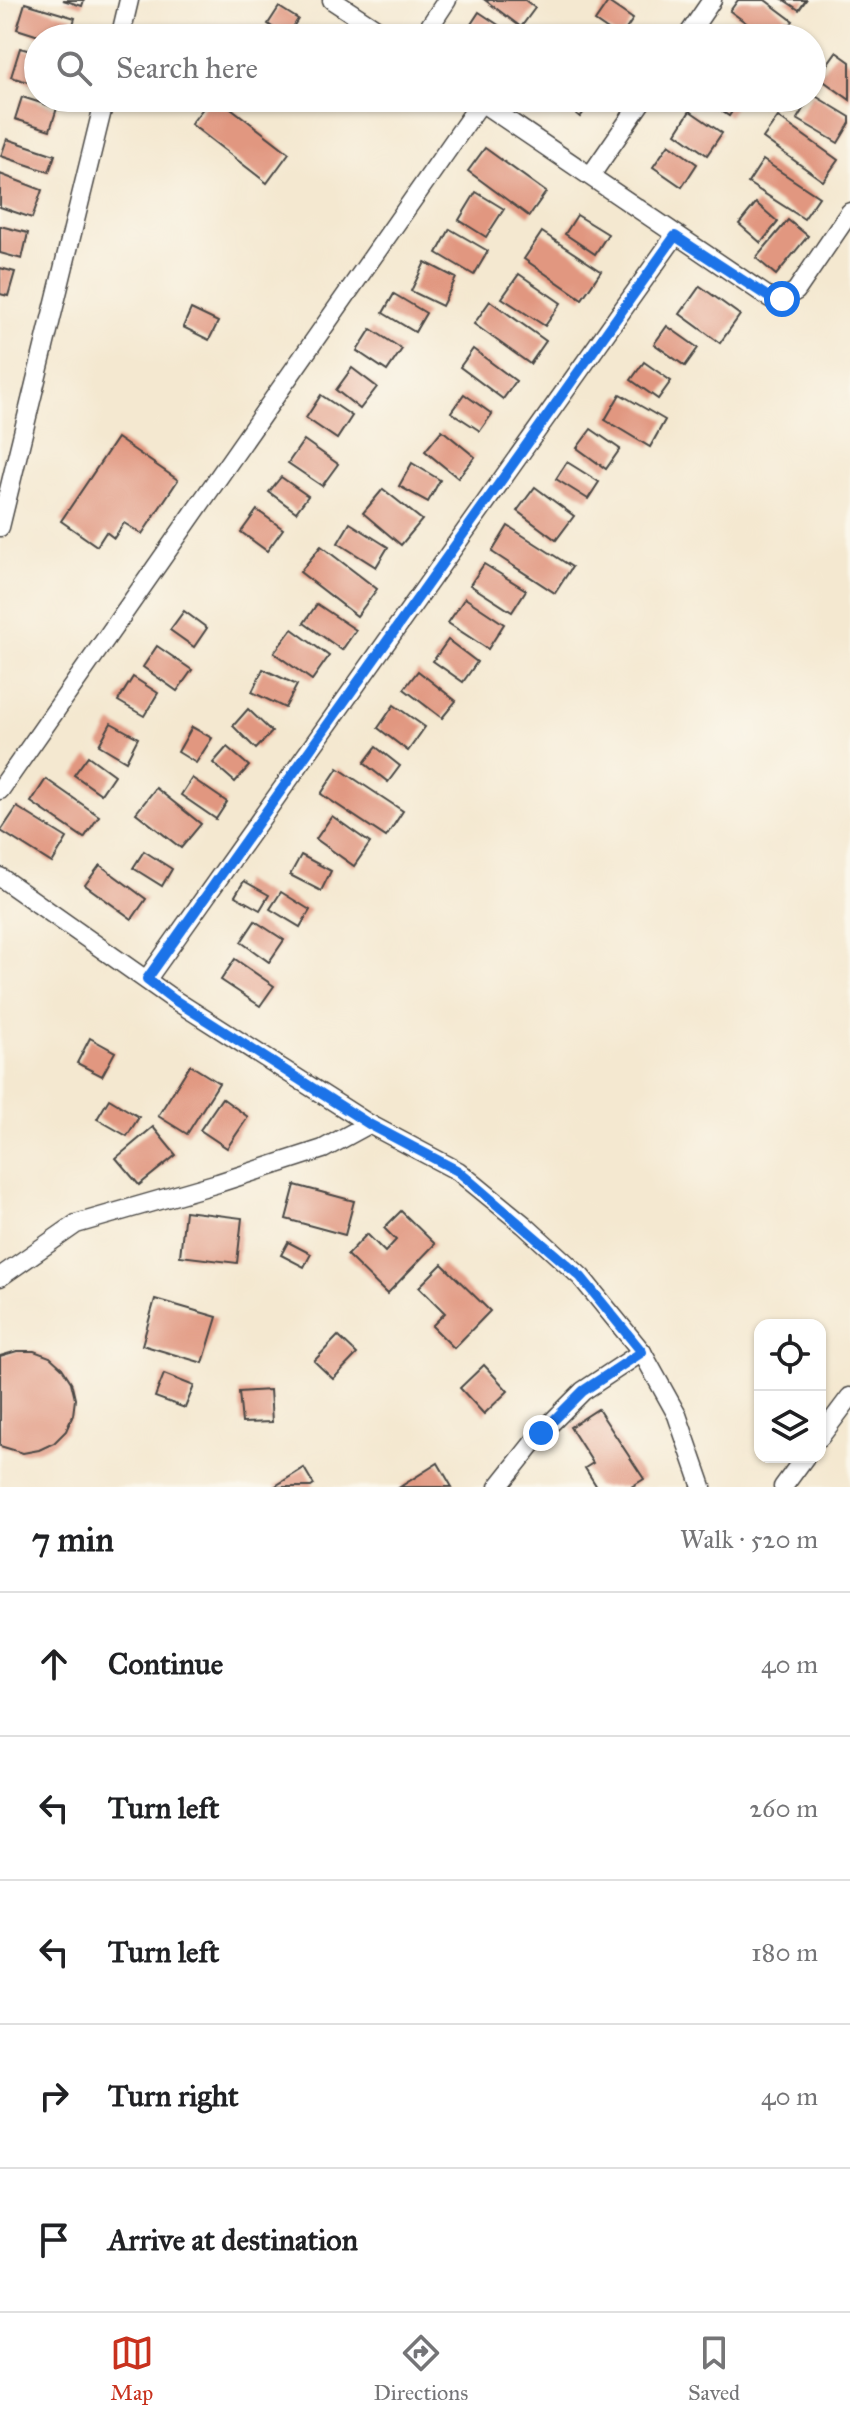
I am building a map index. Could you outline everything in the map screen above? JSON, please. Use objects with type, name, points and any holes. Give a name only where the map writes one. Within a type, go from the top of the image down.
[{"type":"street","points":[[123,24],[129,0]]},
{"type":"street","points":[[332,0],[369,24]]},
{"type":"street","points":[[431,24],[447,0]]},
{"type":"street","points":[[696,24],[712,0]]},
{"type":"street","points":[[0,527],[102,112]]},
{"type":"street","points":[[0,790],[470,112]]},
{"type":"street","points":[[496,112],[770,298],[782,299],[796,291],[850,212]]},
{"type":"street","points":[[591,175],[634,112]]},
{"type":"street","points":[[147,979],[675,236]]},
{"type":"street","points":[[0,877],[173,999],[369,1124],[458,1171],[524,1225],[581,1277],[642,1352],[677,1415],[702,1487]]},
{"type":"street","points":[[0,1277],[76,1224],[323,1149],[369,1124]]},
{"type":"street","points":[[498,1487],[541,1433],[583,1391],[642,1352]]},
{"type":"street","points":[[826,1429],[850,1397]]},
{"type":"street","points":[[783,1487],[801,1463]]},
{"type":"building","points":[[63,0],[84,0],[82,6]]},
{"type":"building","points":[[485,0],[525,0],[535,8],[523,24],[517,24]]},
{"type":"building","points":[[738,0],[765,0],[793,21],[791,24],[748,24],[730,11]]},
{"type":"building","points":[[784,0],[806,0],[799,10]]},
{"type":"building","points":[[608,2],[633,19],[630,24],[599,24],[595,21]]},
{"type":"building","points":[[25,3],[75,18],[73,24],[24,24],[24,31],[17,29]]},
{"type":"building","points":[[279,7],[298,19],[295,24],[268,24]]},
{"type":"building","points":[[479,12],[497,24],[471,24]]},
{"type":"building","points":[[20,48],[24,49],[24,81],[11,77]]},
{"type":"building","points":[[836,52],[850,62],[850,100],[826,83],[826,66]]},
{"type":"building","points":[[22,97],[24,112],[56,112],[50,130],[15,119]]},
{"type":"building","points":[[826,102],[850,117],[850,123],[838,143],[797,119],[801,112],[826,112]]},
{"type":"building","points":[[200,112],[236,112],[289,153],[267,183],[191,124]]},
{"type":"building","points":[[691,112],[722,133],[707,155],[676,133]]},
{"type":"building","points":[[778,117],[838,160],[823,181],[763,138]]},
{"type":"building","points":[[7,139],[55,155],[49,172],[1,156]]},
{"type":"building","points":[[669,144],[697,164],[682,187],[653,167]]},
{"type":"building","points":[[485,148],[546,192],[529,216],[468,171]]},
{"type":"building","points":[[763,160],[819,197],[804,219],[748,183]]},
{"type":"building","points":[[0,174],[42,190],[32,218],[0,207]]},
{"type":"building","points":[[476,192],[504,209],[486,237],[459,220]]},
{"type":"building","points":[[756,203],[778,222],[761,243],[739,224]]},
{"type":"building","points":[[577,215],[608,234],[595,254],[565,234]]},
{"type":"building","points":[[788,220],[808,236],[776,275],[756,258]]},
{"type":"building","points":[[0,226],[28,233],[22,259],[0,253]]},
{"type":"building","points":[[450,229],[488,251],[474,275],[437,253]]},
{"type":"building","points":[[542,232],[601,271],[582,299],[524,259]]},
{"type":"building","points":[[425,262],[456,278],[442,306],[411,291]]},
{"type":"building","points":[[0,268],[15,272],[8,296],[0,294]]},
{"type":"building","points":[[519,274],[561,303],[545,326],[502,298]]},
{"type":"building","points":[[700,286],[740,315],[720,343],[680,314]]},
{"type":"building","points":[[394,294],[426,313],[415,332],[383,313]]},
{"type":"building","points":[[490,301],[546,341],[530,364],[474,324]]},
{"type":"building","points":[[191,309],[218,322],[209,340],[183,327]]},
{"type":"building","points":[[667,326],[698,348],[685,366],[654,344]]},
{"type":"building","points":[[371,329],[402,349],[387,371],[357,351]]},
{"type":"building","points":[[473,349],[516,381],[503,399],[460,367]]},
{"type":"building","points":[[644,362],[671,381],[658,399],[631,380]]},
{"type":"building","points":[[352,368],[377,387],[360,409],[336,390]]},
{"type":"building","points":[[464,394],[492,414],[480,431],[451,412]]},
{"type":"building","points":[[620,394],[665,420],[650,447],[605,420]]},
{"type":"building","points":[[321,395],[352,416],[337,439],[306,418]]},
{"type":"building","points":[[591,429],[620,449],[606,469],[577,448]]},
{"type":"building","points":[[442,430],[475,457],[458,478],[425,451]]},
{"type":"building","points":[[117,438],[178,480],[142,534],[124,523],[114,538],[106,532],[97,546],[61,521]]},
{"type":"building","points":[[304,440],[338,464],[322,486],[288,463]]},
{"type":"building","points":[[567,462],[599,482],[588,499],[556,479]]},
{"type":"building","points":[[412,463],[440,480],[428,502],[399,486]]},
{"type":"building","points":[[281,477],[308,496],[296,512],[269,492]]},
{"type":"building","points":[[535,487],[574,516],[556,540],[517,511]]},
{"type":"building","points":[[383,489],[422,520],[401,545],[363,513]]},
{"type":"building","points":[[257,510],[283,529],[267,551],[241,532]]},
{"type":"building","points":[[350,523],[388,547],[376,567],[338,543]]},
{"type":"building","points":[[508,526],[572,567],[555,593],[492,552]]},
{"type":"building","points":[[321,546],[377,589],[357,616],[300,572]]},
{"type":"building","points":[[484,564],[526,590],[512,612],[470,585]]},
{"type":"building","points":[[465,598],[504,624],[488,649],[448,623]]},
{"type":"building","points":[[317,604],[356,630],[342,650],[304,623]]},
{"type":"building","points":[[184,611],[207,628],[194,647],[170,630]]},
{"type":"building","points":[[292,629],[329,656],[312,680],[274,653]]},
{"type":"building","points":[[448,640],[477,662],[463,682],[433,661]]},
{"type":"building","points":[[157,646],[192,670],[177,691],[143,667]]},
{"type":"building","points":[[263,669],[297,685],[285,708],[252,692]]},
{"type":"building","points":[[418,671],[456,701],[442,718],[404,689]]},
{"type":"building","points":[[133,677],[158,693],[144,716],[118,701]]},
{"type":"building","points":[[394,705],[425,727],[408,751],[378,728]]},
{"type":"building","points":[[248,709],[272,732],[256,749],[233,726]]},
{"type":"building","points":[[111,723],[138,738],[126,761],[99,745]]},
{"type":"building","points":[[192,727],[212,738],[196,763],[178,752]]},
{"type":"building","points":[[227,747],[249,766],[235,782],[213,763]]},
{"type":"building","points":[[376,747],[400,766],[388,782],[364,763]]},
{"type":"building","points":[[88,756],[114,775],[101,794],[74,775]]},
{"type":"building","points":[[338,768],[403,811],[386,837],[321,794]]},
{"type":"building","points":[[192,778],[227,802],[216,819],[181,795]]},
{"type":"building","points":[[46,779],[99,816],[84,838],[31,802]]},
{"type":"building","points":[[156,788],[201,824],[181,848],[136,813]]},
{"type":"building","points":[[17,807],[67,838],[52,863],[1,831]]},
{"type":"building","points":[[332,816],[370,843],[354,866],[316,839]]},
{"type":"building","points":[[144,851],[172,869],[162,886],[133,868]]},
{"type":"building","points":[[301,855],[331,871],[321,891],[290,875]]},
{"type":"building","points":[[100,865],[146,899],[132,919],[85,885]]},
{"type":"building","points":[[244,881],[269,895],[260,910],[235,896]]},
{"type":"building","points":[[281,892],[310,910],[300,927],[270,909]]},
{"type":"building","points":[[255,921],[284,940],[269,962],[241,942]]},
{"type":"building","points":[[235,959],[274,986],[260,1006],[221,980]]},
{"type":"building","points":[[90,1038],[115,1052],[102,1076],[77,1063]]},
{"type":"building","points":[[190,1065],[219,1083],[187,1134],[158,1116]]},
{"type":"building","points":[[222,1098],[248,1117],[227,1148],[200,1130]]},
{"type":"building","points":[[109,1099],[139,1117],[127,1136],[97,1119]]},
{"type":"building","points":[[153,1127],[176,1155],[139,1185],[116,1158]]},
{"type":"building","points":[[295,1185],[354,1201],[345,1235],[286,1219]]},
{"type":"building","points":[[185,1211],[242,1218],[237,1263],[180,1256]]},
{"type":"building","points":[[401,1211],[435,1244],[387,1294],[347,1255],[367,1234],[385,1252],[396,1240],[384,1228]]},
{"type":"building","points":[[288,1242],[311,1254],[304,1267],[281,1255]]},
{"type":"building","points":[[442,1264],[490,1311],[454,1348],[432,1326],[445,1313],[419,1287]]},
{"type":"building","points":[[155,1299],[217,1317],[203,1363],[142,1345]]},
{"type":"building","points":[[338,1336],[357,1354],[333,1379],[314,1361]]},
{"type":"building","points":[[17,1351],[34,1351],[50,1357],[71,1382],[75,1399],[73,1415],[66,1431],[54,1443],[23,1453],[0,1446],[0,1356]]},
{"type":"building","points":[[484,1365],[508,1391],[484,1414],[460,1388]]},
{"type":"building","points":[[164,1374],[194,1386],[185,1408],[155,1397]]},
{"type":"building","points":[[270,1390],[272,1422],[242,1423],[239,1392]]},
{"type":"building","points":[[598,1409],[644,1479],[631,1487],[597,1487],[585,1468],[593,1463],[570,1427]]},
{"type":"building","points":[[438,1463],[452,1487],[400,1487]]},
{"type":"building","points":[[304,1468],[314,1485],[311,1487],[274,1487]]},
{"type":"route","points":[[541,1433],[583,1391],[642,1352],[581,1277],[458,1171],[369,1124],[173,999],[147,979],[675,236],[770,298],[782,299]]}]
